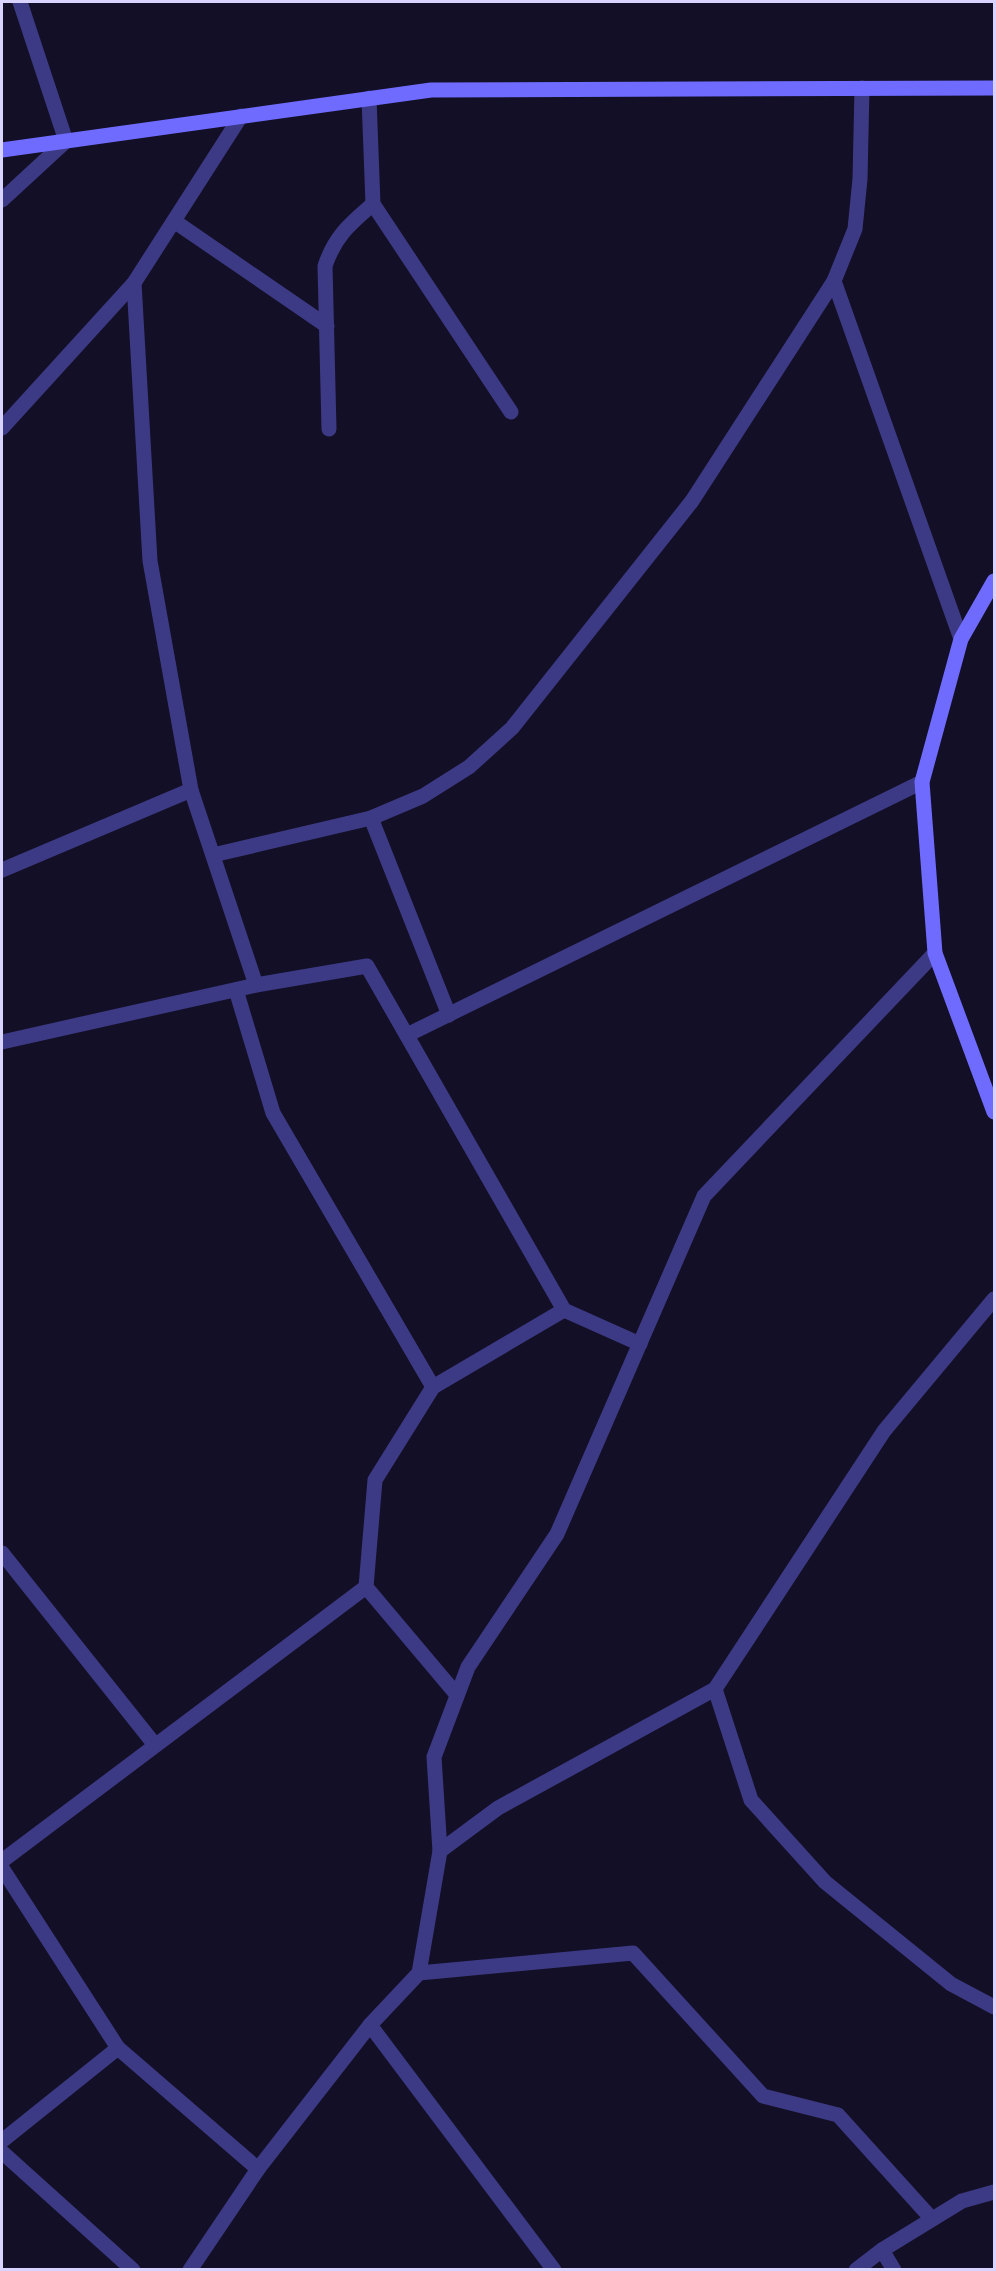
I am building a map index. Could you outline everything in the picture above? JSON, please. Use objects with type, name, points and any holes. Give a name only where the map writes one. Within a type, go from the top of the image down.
[{"type":"main road","points":[[2,150],[431,90],[994,88]]},
{"type":"main road","points":[[994,581],[962,639],[922,782],[935,953],[994,1112]]},
{"type":"street","points":[[2,200],[66,141],[20,2]]},
{"type":"street","points":[[213,855],[371,818],[423,796],[469,767],[512,728],[692,501],[834,281],[855,229],[861,179],[861,88]]},
{"type":"street","points":[[369,98],[373,204],[511,412]]},
{"type":"street","points":[[2,428],[134,282],[241,116]]},
{"type":"street","points":[[329,429],[326,266],[331,248],[342,231],[373,204]]},
{"type":"street","points":[[174,221],[327,326]]},
{"type":"street","points":[[834,281],[962,639]]},
{"type":"street","points":[[134,282],[150,561],[191,790],[256,985]]},
{"type":"street","points":[[407,1035],[922,782]]},
{"type":"street","points":[[2,870],[191,790]]},
{"type":"street","points":[[371,818],[449,1015]]},
{"type":"street","points":[[190,2270],[258,2169],[370,2025],[418,1973],[440,1851],[434,1757],[468,1667],[557,1534],[704,1196],[935,953]]},
{"type":"street","points":[[2,1042],[256,985],[367,966],[564,1310],[640,1344]]},
{"type":"street","points":[[236,990],[273,1113],[433,1387]]},
{"type":"street","points":[[440,1851],[498,1808],[715,1689],[884,1431],[994,1299]]},
{"type":"street","points":[[457,1695],[366,1587],[375,1480],[433,1387],[564,1310]]},
{"type":"street","points":[[2,1553],[155,1745]]},
{"type":"street","points":[[2,1861],[366,1587]]},
{"type":"street","points":[[715,1689],[751,1800],[825,1882],[951,1984],[994,2007]]},
{"type":"street","points":[[2,1868],[118,2048],[258,2169]]},
{"type":"street","points":[[418,1973],[633,1953],[763,2096],[838,2115],[932,2219]]},
{"type":"street","points":[[370,2025],[554,2270]]},
{"type":"street","points":[[2,2141],[118,2048]]},
{"type":"street","points":[[2,2152],[133,2270]]},
{"type":"street","points":[[856,2270],[882,2250],[962,2201],[994,2192]]},
{"type":"street","points":[[882,2250],[894,2270]]}]
